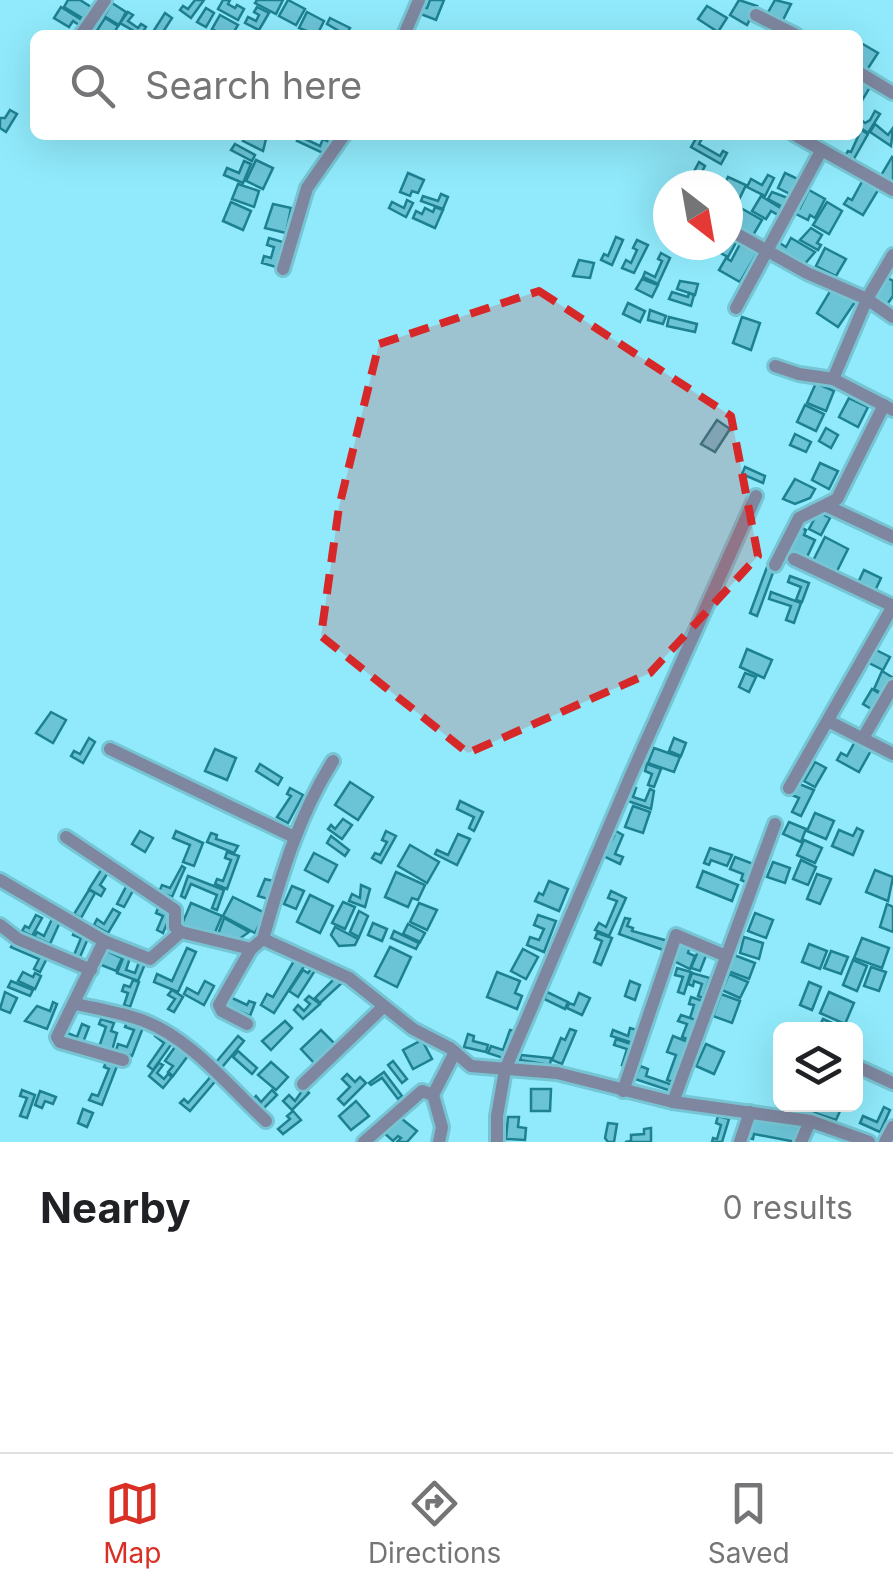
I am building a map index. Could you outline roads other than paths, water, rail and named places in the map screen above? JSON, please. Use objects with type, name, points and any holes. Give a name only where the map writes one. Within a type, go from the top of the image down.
[{"type":"street","points":[[84,30],[105,0]]},
{"type":"street","points":[[406,30],[419,0]]},
{"type":"street","points":[[756,15],[786,30]]},
{"type":"street","points":[[863,75],[893,93]]},
{"type":"street","points":[[283,269],[307,188],[341,140]]},
{"type":"street","points":[[804,140],[893,190]]},
{"type":"street","points":[[736,308],[822,150]]},
{"type":"street","points":[[743,237],[807,273],[867,299],[893,318]]},
{"type":"street","points":[[833,379],[867,299],[893,255]]},
{"type":"street","points":[[775,366],[833,379],[888,407],[837,499],[799,518],[776,565]]},
{"type":"street","points":[[497,1142],[497,1116],[506,1070],[631,775],[756,496]]},
{"type":"street","points":[[827,506],[893,537]]},
{"type":"street","points":[[789,788],[893,606],[794,559]]},
{"type":"street","points":[[863,738],[893,686]]},
{"type":"street","points":[[828,721],[893,754]]},
{"type":"street","points":[[110,749],[294,837]]},
{"type":"street","points":[[247,1024],[219,1008],[251,949],[263,939],[294,837],[310,798],[333,761]]},
{"type":"street","points":[[673,1102],[775,824]]},
{"type":"street","points":[[66,837],[175,910],[175,927],[181,932],[251,949]]},
{"type":"street","points":[[0,880],[104,941],[150,959],[181,932]]},
{"type":"street","points":[[0,925],[18,939],[91,970]]},
{"type":"street","points":[[623,1091],[676,935],[726,956]]},
{"type":"street","points":[[263,939],[349,978],[413,1029],[455,1052],[471,1066],[557,1072],[673,1102],[810,1121],[869,1142]]},
{"type":"street","points":[[104,941],[58,1040],[122,1060]]},
{"type":"street","points":[[76,1004],[144,1021],[169,1034],[266,1121]]},
{"type":"street","points":[[303,1084],[383,1007]]},
{"type":"street","points":[[439,1142],[442,1127],[432,1095],[455,1052]]},
{"type":"street","points":[[863,1069],[893,1083]]},
{"type":"street","points":[[364,1142],[422,1091],[432,1095]]},
{"type":"street","points":[[740,1142],[750,1112]]},
{"type":"street","points":[[801,1142],[810,1121]]},
{"type":"street","points":[[885,1142],[893,1128]]}]
